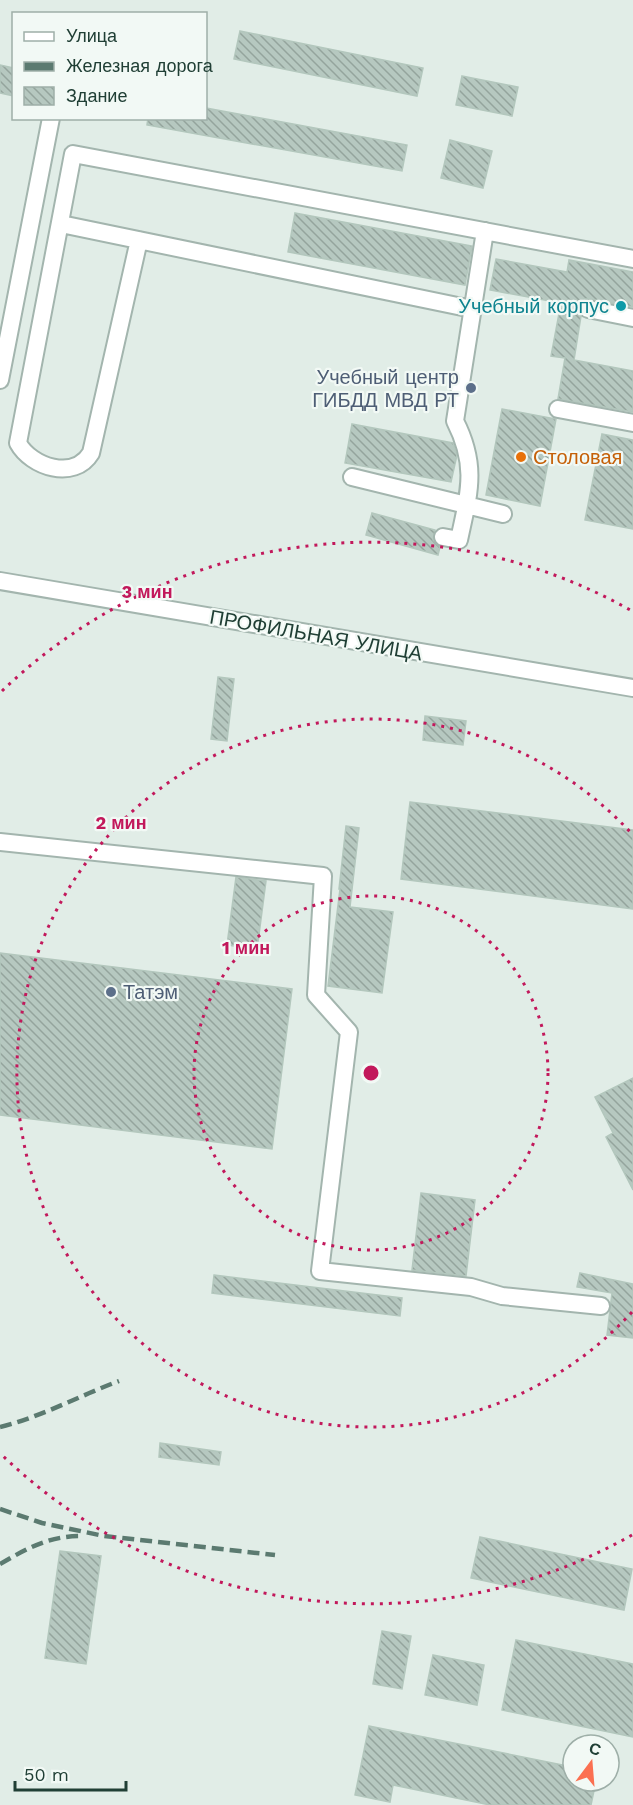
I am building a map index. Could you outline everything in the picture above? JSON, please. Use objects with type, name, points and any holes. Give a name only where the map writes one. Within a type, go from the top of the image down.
[{"type":"street","points":[[0,380],[51,120]]},
{"type":"street","points":[[140,240],[91,453],[87,459],[73,468],[56,468],[30,458],[18,443],[73,154],[633,259]]},
{"type":"street","points":[[61,224],[472,309]]},
{"type":"street","points":[[443,537],[459,540],[471,477],[462,435],[455,421],[484,231]]},
{"type":"street","points":[[588,309],[633,318]]},
{"type":"street","points":[[558,409],[633,423]]},
{"type":"street","points":[[352,477],[503,514]]},
{"type":"street","name":"ПРОФИЛЬНАЯ УЛИЦА","points":[[0,581],[633,688]]},
{"type":"street","points":[[0,842],[323,876],[316,995],[349,1032],[320,1271],[471,1287],[502,1296],[602,1306]]},
{"type":"building","points":[[240,31],[423,68],[417,96],[234,59]]},
{"type":"building","points":[[0,65],[12,68],[12,96],[0,93]]},
{"type":"building","points":[[462,76],[518,87],[512,116],[456,105]]},
{"type":"building","points":[[207,108],[407,145],[402,171],[147,125],[148,120],[207,120]]},
{"type":"building","points":[[450,140],[492,151],[483,188],[441,178]]},
{"type":"building","points":[[295,213],[472,246],[465,285],[288,252]]},
{"type":"building","points":[[496,259],[567,272],[569,260],[633,272],[633,307],[590,299],[584,299],[580,303],[578,308],[581,316],[574,360],[633,371],[633,412],[558,399],[565,358],[551,356],[561,303],[490,290]]},
{"type":"building","name":"Столовая","points":[[502,409],[556,419],[540,506],[486,495]]},
{"type":"building","points":[[352,424],[453,443],[457,455],[451,482],[345,463]]},
{"type":"building","points":[[602,434],[633,440],[633,529],[585,520]]},
{"type":"building","points":[[372,513],[435,530],[433,540],[440,547],[438,555],[366,535]]},
{"type":"building","points":[[218,677],[234,679],[227,741],[211,739]]},
{"type":"building","points":[[425,716],[466,721],[463,745],[423,740]]},
{"type":"building","points":[[410,802],[633,830],[633,909],[401,879]]},
{"type":"building","points":[[346,826],[359,828],[350,907],[393,912],[382,993],[328,986]]},
{"type":"building","points":[[236,877],[266,881],[257,950],[227,945]]},
{"type":"building","points":[[0,953],[292,989],[272,1149],[0,1115]]},
{"type":"building","points":[[633,1078],[633,1190],[606,1137],[613,1133],[595,1097]]},
{"type":"building","points":[[421,1193],[475,1200],[466,1276],[412,1270]]},
{"type":"building","points":[[580,1273],[633,1284],[633,1338],[607,1335],[612,1293],[577,1287]]},
{"type":"building","points":[[214,1275],[402,1298],[400,1316],[212,1293]]},
{"type":"building","points":[[160,1443],[221,1452],[219,1465],[159,1457]]},
{"type":"building","points":[[480,1537],[632,1569],[624,1610],[471,1578]]},
{"type":"building","points":[[60,1551],[101,1556],[86,1664],[45,1658]]},
{"type":"building","points":[[382,1631],[411,1636],[402,1689],[373,1684]]},
{"type":"building","points":[[516,1640],[633,1664],[633,1737],[502,1710]]},
{"type":"building","points":[[433,1655],[484,1665],[477,1705],[425,1695]]},
{"type":"building","points":[[369,1726],[561,1765],[561,1793],[594,1793],[591,1805],[490,1805],[393,1785],[390,1802],[355,1795]]},
{"type":"railway","points":[[0,1427],[45,1412],[119,1381]]},
{"type":"railway","points":[[0,1509],[42,1523],[104,1536],[275,1555]]},
{"type":"railway","points":[[0,1564],[48,1541],[80,1536]]},
{"type":"place","name":"Учебный корпус","points":[[621,306]]},
{"type":"place","name":"Учебный центр ГИБДД МВД РТ","points":[[471,388]]},
{"type":"place","name":"Столовая","points":[[521,457]]},
{"type":"place","name":"Татэм","points":[[111,992]]}]
